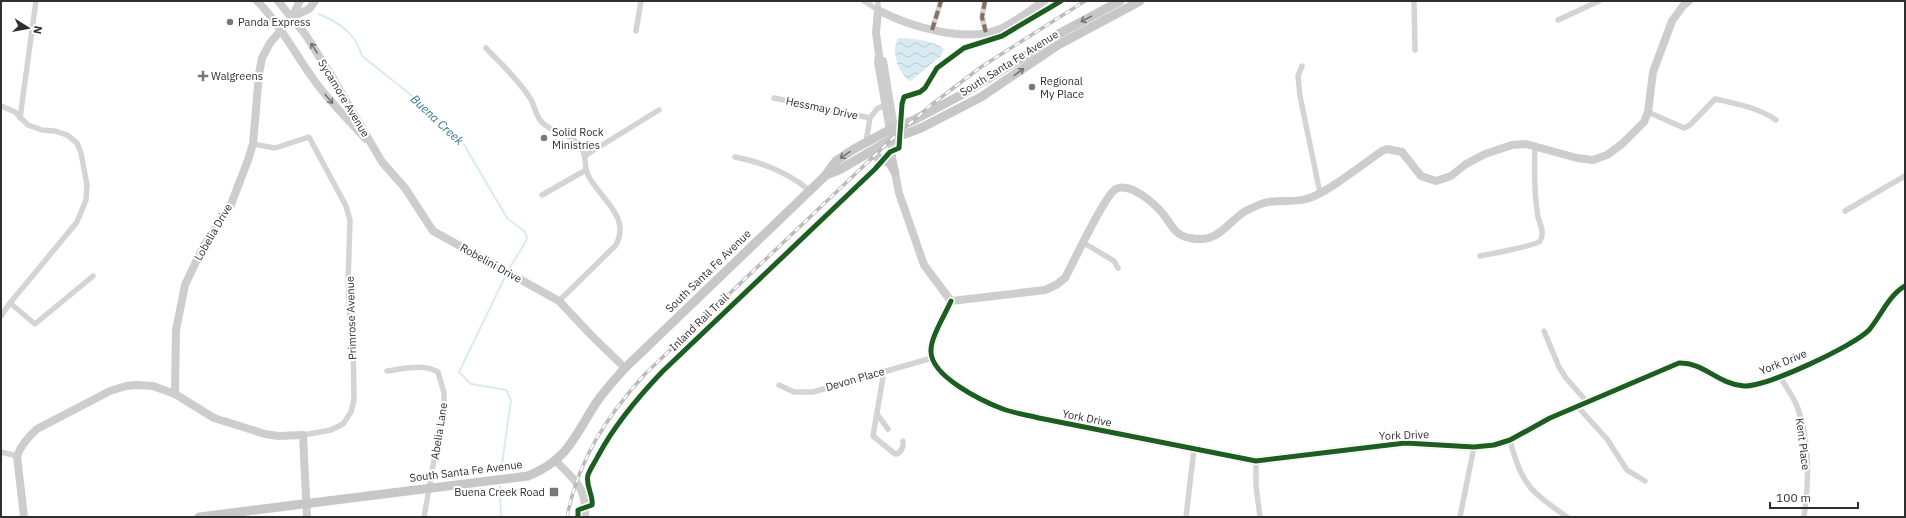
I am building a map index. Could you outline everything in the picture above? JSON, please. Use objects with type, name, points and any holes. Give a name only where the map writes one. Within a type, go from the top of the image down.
[{"type":"main road","name":"South Santa Fe Avenue","points":[[199,517],[528,476],[556,461],[577,435],[597,402],[625,368],[825,176],[836,161],[866,142],[892,132],[986,88],[1004,69],[1053,37],[1120,1]]},
{"type":"main road","name":"South Santa Fe Avenue","points":[[825,176],[869,153],[892,132],[920,128],[981,97],[1058,45],[1140,1]]},
{"type":"main road","points":[[869,153],[890,163],[895,172]]},
{"type":"street","points":[[20,118],[36,1]]},
{"type":"street","name":"Sycamore Avenue","points":[[257,1],[271,16],[323,92],[371,144]]},
{"type":"street","name":"Sycamore Avenue","points":[[278,1],[292,17],[334,80],[371,144]]},
{"type":"street","points":[[292,17],[300,1]]},
{"type":"street","points":[[292,17],[308,9],[315,1]]},
{"type":"street","points":[[636,31],[641,1]]},
{"type":"street","points":[[864,1],[878,10],[932,30],[962,36],[986,33],[1002,28],[1044,1]]},
{"type":"street","points":[[878,1],[876,33],[879,54],[878,62],[884,106],[892,132]]},
{"type":"street","points":[[932,30],[941,1]]},
{"type":"street","points":[[985,1],[982,17],[986,33]]},
{"type":"street","points":[[1414,1],[1415,50]]},
{"type":"street","points":[[1558,20],[1599,1]]},
{"type":"street","points":[[950,301],[1045,290],[1056,285],[1065,278],[1110,194],[1116,189],[1125,188],[1135,190],[1163,214],[1171,226],[1180,234],[1192,239],[1214,237],[1244,212],[1265,203],[1306,199],[1320,193],[1387,149],[1402,152],[1421,176],[1436,181],[1451,176],[1466,164],[1499,148],[1526,144],[1577,158],[1593,160],[1607,155],[1622,144],[1644,122],[1648,112],[1653,72],[1672,21],[1683,6],[1689,1]]},
{"type":"street","name":"Lobelia Drive","points":[[175,394],[176,330],[185,285],[204,245],[230,207],[253,144],[259,74],[262,58],[270,43],[292,17]]},
{"type":"street","points":[[486,48],[518,82],[531,99],[539,119],[549,129],[574,140],[586,155],[586,170],[589,178],[615,210],[620,233],[616,245],[559,301]]},
{"type":"street","points":[[879,54],[883,60],[892,132],[892,157],[900,194],[918,251],[932,278],[950,301]]},
{"type":"street","points":[[1302,66],[1298,76],[1300,96],[1320,193]]},
{"type":"street","name":"Hessmay Drive","points":[[774,98],[870,118]]},
{"type":"street","points":[[1648,112],[1684,128],[1690,125],[1715,99],[1749,107],[1776,120]]},
{"type":"street","points":[[1,106],[15,112],[28,125],[42,130],[55,131],[67,135],[77,143],[83,166],[87,192],[81,214],[76,222],[1,316]]},
{"type":"street","name":"Hessmay Drive","points":[[866,142],[870,118],[877,109],[884,106]]},
{"type":"street","points":[[586,155],[659,110]]},
{"type":"street","name":"Primrose Avenue","points":[[17,456],[20,448],[30,435],[37,429],[110,391],[126,386],[136,385],[153,386],[175,394],[214,418],[265,434],[278,436],[304,435],[331,430],[343,424],[351,412],[354,400],[353,333],[350,321],[348,282],[350,220],[346,206],[309,137],[275,148],[253,144]]},
{"type":"street","name":"Robelini Drive","points":[[371,144],[382,162],[405,188],[433,231],[559,301],[625,368]]},
{"type":"street","points":[[1480,256],[1507,252],[1528,244],[1537,244],[1540,240],[1542,228],[1536,204],[1534,176],[1535,146]]},
{"type":"street","points":[[735,157],[746,159],[789,175],[809,190]]},
{"type":"street","points":[[542,195],[548,193],[586,170]]},
{"type":"street","points":[[1846,210],[1905,176]]},
{"type":"street","points":[[1084,244],[1114,261],[1118,268]]},
{"type":"street","points":[[10,303],[35,324],[93,276]]},
{"type":"street","name":"York Drive","points":[[932,358],[942,374],[970,392],[1003,409],[1038,418],[1256,461],[1405,443],[1474,447],[1494,445],[1510,440],[1550,418],[1679,363],[1690,363],[1723,381],[1745,386],[1780,376],[1836,351],[1860,338],[1868,331],[1892,297],[1905,286]]},
{"type":"street","points":[[932,358],[932,344],[950,301]]},
{"type":"street","points":[[1544,331],[1559,367],[1566,378],[1587,402]]},
{"type":"street","name":"Devon Place","points":[[779,385],[794,392],[813,392],[932,358]]},
{"type":"street","name":"Abelia Lane","points":[[387,371],[426,367],[438,372],[444,393],[444,404],[424,517]]},
{"type":"street","points":[[884,371],[873,434],[874,437],[895,454],[898,454],[902,449],[904,441]]},
{"type":"street","name":"Kent Place","points":[[1780,376],[1796,404],[1804,436],[1808,466],[1804,517]]},
{"type":"street","points":[[1577,406],[1607,439],[1627,470],[1645,481]]},
{"type":"street","points":[[876,414],[888,429]]},
{"type":"street","points":[[304,435],[307,517]]},
{"type":"street","points":[[1510,440],[1516,464],[1523,479],[1544,501],[1567,517]]},
{"type":"street","points":[[1460,517],[1474,447]]},
{"type":"street","points":[[1186,517],[1194,449]]},
{"type":"street","points":[[1,452],[17,456],[24,517]]},
{"type":"street","points":[[556,461],[580,486],[584,498],[585,517]]},
{"type":"street","points":[[1256,461],[1256,486],[1260,517]]},
{"type":"water","points":[[898,38],[916,39],[934,43],[944,49],[941,56],[911,81],[904,76],[896,60],[895,49]]},
{"type":"waterway","name":"Buena Creek","points":[[319,14],[334,21],[346,30],[356,41],[362,56],[426,107],[463,143],[507,218],[524,231],[527,237],[525,243],[510,267]]},
{"type":"waterway","name":"Buena Creek","points":[[501,471],[511,400],[506,390],[471,384],[459,372],[505,277]]},
{"type":"waterway","name":"Buena Creek","points":[[500,486],[501,517]]},
{"type":"railway","points":[[567,517],[578,477],[586,458],[618,406],[645,374],[892,139],[931,105],[981,67],[1085,1]]},
{"type":"marked path","points":[[932,30],[941,1]]},
{"type":"marked path","points":[[985,1],[982,17],[986,33]]},
{"type":"cycle path","name":"Inland Rail Trail","points":[[578,517],[578,510],[592,505],[592,498],[587,479],[591,468],[612,433],[645,391],[663,371],[875,169],[890,152],[899,148],[902,104],[904,97],[920,92],[925,88],[937,68],[964,48],[1002,36],[1061,1]]},
{"type":"cycle path","points":[[951,301],[938,326],[931,346],[931,352],[934,361],[940,370],[949,379],[971,394],[1007,410],[1039,418],[1256,461],[1405,443],[1474,447],[1494,445],[1510,440],[1550,418],[1679,363],[1696,366],[1718,378],[1734,384],[1744,386],[1755,385],[1789,373],[1829,355],[1860,337],[1869,330],[1894,295],[1905,286]]},
{"type":"place","name":"Panda Express","points":[[230,22]]},
{"type":"place","name":"Walgreens","points":[[203,76]]},
{"type":"place","name":"Regional My Place","points":[[1032,87]]},
{"type":"place","name":"Solid Rock Ministries","points":[[544,138]]},
{"type":"place","name":"Buena Creek Road","points":[[554,492]]}]
